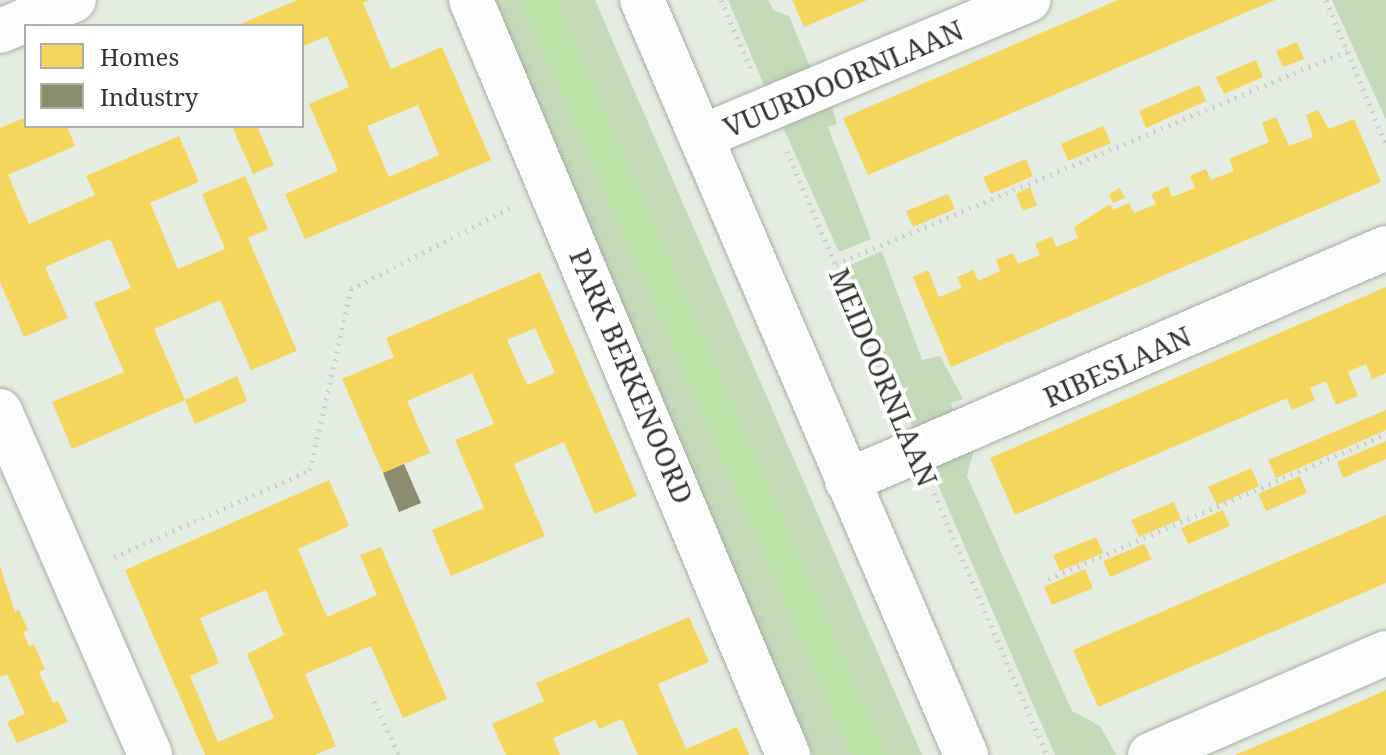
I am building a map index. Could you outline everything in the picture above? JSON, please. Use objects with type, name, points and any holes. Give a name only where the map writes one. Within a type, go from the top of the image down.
[{"type":"street","points":[[0,31],[74,0]]},
{"type":"street","name":"PARK BERKENOORD","points":[[471,0],[553,186],[788,755]]},
{"type":"street","points":[[642,0],[966,755]]},
{"type":"street","name":"VUURDOORNLAAN","points":[[701,137],[770,112],[1028,0]]},
{"type":"street","name":"RIBESLAAN","points":[[847,481],[917,454],[1386,248]]},
{"type":"street","points":[[0,411],[150,755]]},
{"type":"street","points":[[1150,755],[1386,653]]},
{"type":"path","name":"MEIDOORNLAAN","points":[[721,0],[1047,755]]},
{"type":"path","points":[[1326,0],[1386,144]]},
{"type":"path","points":[[836,264],[1347,51]]},
{"type":"path","points":[[73,576],[310,470],[351,289],[553,186]]},
{"type":"path","points":[[1048,579],[1386,434]]},
{"type":"path","points":[[374,701],[399,755]]},
{"type":"shaded area","points":[[484,0],[595,0],[922,755],[813,755]]},
{"type":"shaded area","points":[[520,0],[557,0],[887,755],[851,755]]},
{"type":"shaded area","points":[[728,0],[768,0],[773,10],[789,16],[814,77],[769,97]]},
{"type":"shaded area","points":[[1332,0],[1386,0],[1386,120]]},
{"type":"shaded area","points":[[831,103],[837,124],[828,127],[871,239],[839,252],[782,125]]},
{"type":"shaded area","points":[[882,251],[922,360],[940,356],[963,399],[951,403],[956,420],[916,435],[844,268]]},
{"type":"shaded area","points":[[975,446],[967,476],[1072,711],[1100,726],[1116,755],[1055,755],[929,464]]},
{"type":"building: Homes","points":[[297,0],[370,0],[363,3],[391,69],[442,47],[491,160],[305,239],[285,194],[338,171],[309,104],[349,87],[327,36],[304,46],[304,24],[241,24]],"holes":[[[418,105],[439,155],[389,177],[367,126]]]},
{"type":"building: Homes","points":[[792,0],[867,0],[804,27]]},
{"type":"building: Homes","points":[[1118,0],[1275,0],[868,175],[843,118]]},
{"type":"building: Homes","points":[[1297,42],[1304,59],[1283,67],[1276,51]]},
{"type":"building: Homes","points":[[1256,60],[1263,77],[1224,94],[1216,77]]},
{"type":"building: Homes","points":[[1199,85],[1206,101],[1146,128],[1139,111]]},
{"type":"building: Homes","points":[[1318,110],[1329,129],[1354,119],[1381,182],[951,367],[913,277],[928,270],[939,297],[962,288],[957,277],[974,270],[978,281],[1000,271],[996,260],[1013,253],[1018,264],[1040,255],[1035,244],[1052,236],[1056,247],[1078,238],[1074,227],[1110,204],[1113,210],[1129,203],[1134,213],[1156,204],[1151,194],[1168,186],[1172,197],[1195,188],[1190,176],[1206,169],[1211,180],[1234,171],[1229,159],[1269,142],[1262,123],[1276,117],[1289,146],[1313,137],[1306,115]]},
{"type":"building: Homes","points":[[24,118],[24,128],[68,128],[75,146],[8,175],[29,224],[95,195],[86,176],[179,136],[199,182],[150,203],[178,269],[225,249],[202,194],[245,176],[268,229],[248,238],[297,351],[251,370],[220,300],[154,329],[185,400],[72,449],[52,402],[124,372],[94,303],[131,288],[110,239],[45,267],[68,318],[24,337],[0,282],[0,128]]},
{"type":"building: Homes","points":[[1103,126],[1111,143],[1068,161],[1061,144]]},
{"type":"building: Homes","points":[[233,128],[258,128],[274,165],[253,174]]},
{"type":"building: Homes","points":[[1026,159],[1033,176],[991,194],[983,177]]},
{"type":"building: Homes","points":[[1030,187],[1037,205],[1023,211],[1016,194]]},
{"type":"building: Homes","points":[[1120,188],[1125,198],[1113,203],[1109,194]]},
{"type":"building: Homes","points":[[948,194],[955,209],[913,227],[906,211]]},
{"type":"building: Homes","points":[[540,272],[637,496],[595,514],[564,442],[514,464],[545,536],[451,576],[432,530],[484,508],[455,440],[494,424],[472,373],[407,401],[430,453],[383,473],[342,379],[394,357],[386,338]],"holes":[[[535,328],[555,373],[527,385],[507,340]]]},
{"type":"building: Homes","points":[[1386,287],[1386,373],[1372,379],[1366,364],[1348,372],[1358,396],[1336,405],[1326,381],[1310,388],[1315,400],[1292,410],[1287,398],[1015,515],[990,458]]},
{"type":"building: Homes","points":[[237,376],[247,401],[195,424],[185,400]]},
{"type":"building: Homes","points":[[1386,410],[1386,430],[1276,478],[1268,460]]},
{"type":"building: Homes","points":[[1386,441],[1386,459],[1343,478],[1337,462]]},
{"type":"building: Homes","points":[[1251,468],[1259,486],[1217,505],[1208,487]]},
{"type":"building: Homes","points":[[1300,476],[1307,493],[1266,511],[1258,494]]},
{"type":"building: Homes","points":[[329,480],[349,526],[298,549],[327,617],[377,595],[360,555],[381,547],[447,699],[403,718],[371,646],[305,674],[336,746],[315,755],[205,755],[125,570]],"holes":[[[266,590],[284,635],[247,654],[274,718],[218,742],[190,676],[219,663],[200,618]]]},
{"type":"building: Homes","points":[[1174,502],[1181,519],[1139,537],[1131,520]]},
{"type":"building: Homes","points":[[1223,510],[1230,526],[1188,544],[1181,528]]},
{"type":"building: Homes","points":[[1386,515],[1386,583],[1098,707],[1073,650]]},
{"type":"building: Homes","points":[[1096,537],[1103,553],[1060,571],[1053,555]]},
{"type":"building: Homes","points":[[1144,544],[1152,559],[1110,577],[1103,561]]},
{"type":"building: Homes","points":[[0,566],[15,612],[19,610],[28,630],[23,632],[29,646],[34,644],[45,669],[39,672],[53,703],[58,701],[68,722],[17,743],[7,722],[25,714],[7,674],[0,677]]},
{"type":"building: Homes","points":[[1085,569],[1093,588],[1052,605],[1044,587]]},
{"type":"building: Homes","points":[[689,617],[709,662],[658,684],[686,749],[737,727],[749,755],[638,755],[622,719],[599,729],[595,720],[553,738],[560,755],[506,755],[492,724],[544,701],[536,683]]},
{"type":"building: Homes","points":[[1386,690],[1386,755],[1235,755],[1332,714]]},
{"type":"building: Industry","points":[[404,464],[421,503],[399,512],[383,473]]}]
